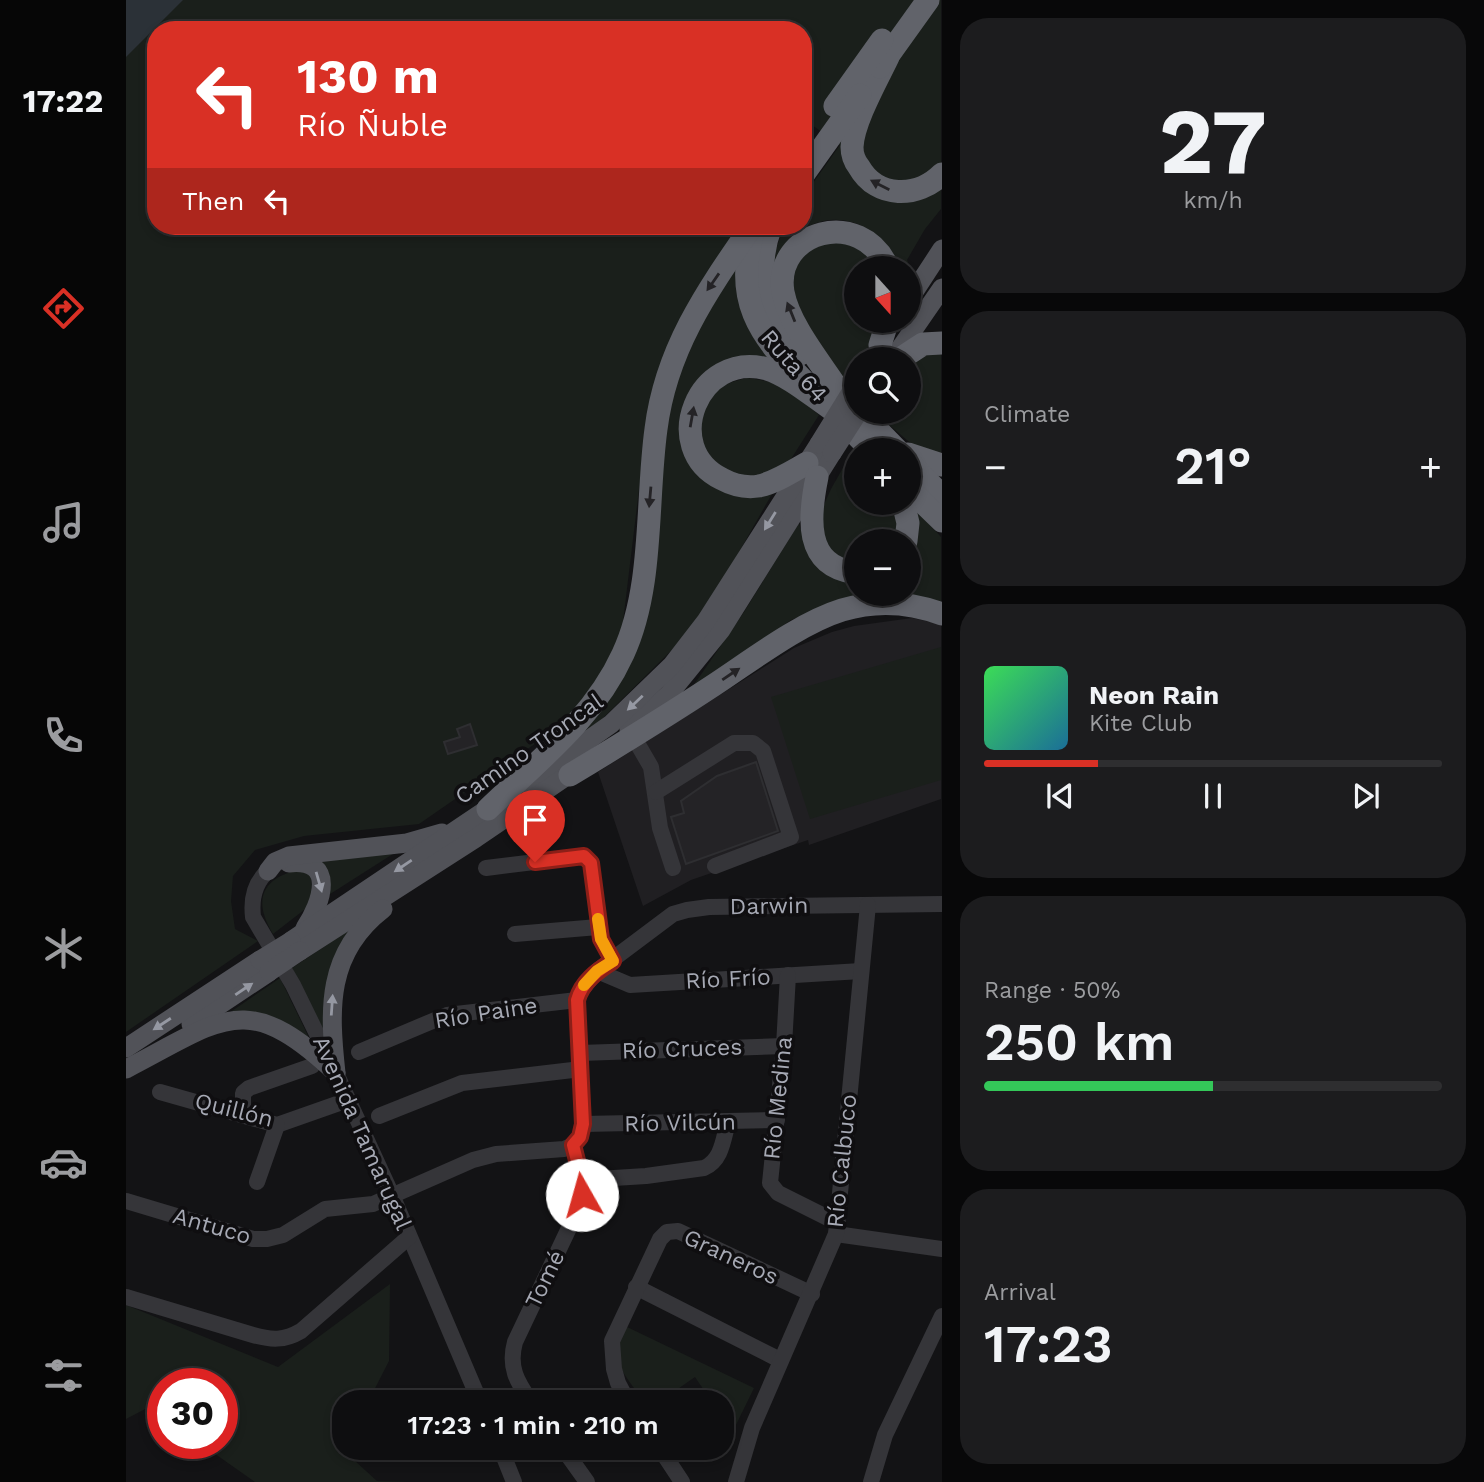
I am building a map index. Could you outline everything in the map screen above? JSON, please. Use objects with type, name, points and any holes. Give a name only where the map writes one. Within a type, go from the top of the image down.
[{"type":"highway","points":[[812,139],[911,0]]},
{"type":"highway","points":[[812,163],[929,0]]},
{"type":"highway","points":[[888,57],[862,112],[852,146],[857,164],[875,184],[901,192],[927,186],[942,173]]},
{"type":"highway","points":[[844,392],[796,325],[789,309],[783,292],[788,262],[808,240],[836,231],[864,239],[882,256]]},
{"type":"highway","points":[[488,809],[588,711],[624,652],[642,593],[656,430],[666,381],[693,315],[748,235]]},
{"type":"highway","name":"Ruta 64","points":[[752,235],[746,277],[747,292],[756,321],[772,347],[844,396]]},
{"type":"highway","name":"Ruta 64","points":[[769,235],[763,277],[774,320],[799,355],[844,395]]},
{"type":"highway","points":[[918,347],[923,344],[942,343]]},
{"type":"highway","points":[[819,460],[783,478],[760,485],[738,485],[718,478],[703,464],[693,445],[690,424],[695,403],[707,385],[724,373],[745,367],[776,373],[844,398]]},
{"type":"highway","name":"Ruta 64","points":[[874,424],[888,438]]},
{"type":"highway","points":[[921,458],[942,464]]},
{"type":"highway","points":[[819,460],[812,513],[815,544],[834,566],[844,569]]},
{"type":"highway","name":"Ruta 64","points":[[921,473],[942,496]]},
{"type":"highway","points":[[921,501],[942,522]]},
{"type":"highway","points":[[570,775],[759,655],[828,615],[859,606],[891,603],[942,614]]},
{"type":"main road","points":[[921,281],[942,249]]},
{"type":"main road","points":[[887,347],[942,288]]},
{"type":"main road","name":"Camino Troncal","points":[[296,943],[461,849],[570,775],[638,723],[669,694],[721,631],[844,412]]},
{"type":"main road","name":"Camino Troncal","points":[[126,1069],[296,943],[588,742],[653,686],[706,621],[819,460]]},
{"type":"main road","points":[[268,871],[275,862],[289,856],[407,843],[460,828]]},
{"type":"main road","points":[[337,1073],[331,1026],[333,996],[338,970],[347,949],[370,919],[461,849]]},
{"type":"main road","points":[[268,871],[284,864],[302,863],[315,869],[320,877],[322,894],[319,903],[296,943]]},
{"type":"main road","name":"Camino Troncal","points":[[126,1048],[264,966]]},
{"type":"main road","points":[[126,1069],[210,1025],[236,1019],[262,1021],[275,1026],[308,1047],[337,1073]]},
{"type":"street","points":[[633,736],[650,767],[660,828],[673,868]]},
{"type":"street","points":[[656,792],[734,743],[753,743],[763,751],[791,837],[715,866]]},
{"type":"street","points":[[486,868],[584,856],[591,863],[598,927],[606,951],[613,961],[597,971],[577,1000],[583,1124],[580,1137],[573,1145]]},
{"type":"street","name":"Avenida Tamarugal","points":[[268,871],[259,878],[254,893],[251,905],[253,917],[293,985],[337,1073],[476,1390]]},
{"type":"street","name":"Darwin","points":[[613,961],[673,914],[687,910],[751,906],[942,904]]},
{"type":"street","name":"Río Calbuco","points":[[734,1481],[780,1360],[837,1229],[868,905]]},
{"type":"street","points":[[515,934],[598,927]]},
{"type":"street","name":"Río Frío","points":[[597,971],[629,985],[861,971]]},
{"type":"street","name":"Río Medina","points":[[788,975],[784,1046],[770,1184],[778,1194],[837,1229],[942,1250]]},
{"type":"street","name":"Río Paine","points":[[359,1052],[447,1016],[577,1000]]},
{"type":"street","name":"Río Cruces","points":[[379,1116],[462,1083],[581,1061],[784,1046]]},
{"type":"street","points":[[243,1115],[243,1093],[249,1088],[312,1066]]},
{"type":"street","name":"Quillón","points":[[160,1092],[277,1125],[348,1100]]},
{"type":"street","name":"Río Vilcún","points":[[583,1124],[777,1120]]},
{"type":"street","points":[[582,1180],[646,1176],[712,1165],[718,1158],[728,1122]]},
{"type":"street","points":[[257,1182],[277,1125]]},
{"type":"street","name":"Antuco","points":[[126,1201],[260,1240],[283,1235],[326,1209],[373,1204],[473,1160],[496,1154],[564,1149],[573,1145]]},
{"type":"street","name":"Tomé","points":[[524,1390],[514,1374],[511,1355],[573,1222],[582,1195],[582,1180],[573,1145]]},
{"type":"street","name":"Graneros","points":[[622,1390],[614,1369],[612,1341],[660,1239],[667,1231],[678,1231],[811,1294]]},
{"type":"street","points":[[126,1297],[270,1340],[282,1339],[301,1331],[409,1237]]},
{"type":"street","points":[[636,1287],[780,1360]]},
{"type":"street","points":[[872,1482],[885,1435],[942,1316]]},
{"type":"street","points":[[505,1460],[514,1482]]},
{"type":"street","points":[[571,1460],[587,1482]]},
{"type":"street","points":[[668,1460],[682,1482]]},
{"type":"shaded area","points":[[126,0],[941,0],[941,166],[932,177],[861,185],[941,184],[941,209],[909,256],[894,256],[879,237],[865,227],[849,221],[832,220],[812,225],[812,184],[840,145],[812,125],[812,21],[147,21],[147,235],[732,235],[681,317],[649,407],[622,630],[608,664],[565,723],[419,824],[304,836],[255,850],[233,876],[231,901],[235,929],[258,941],[126,1032]]},
{"type":"shaded area","points":[[126,0],[183,0],[162,21],[147,21],[147,36],[126,57]]},
{"type":"shaded area","points":[[781,235],[796,235],[785,245],[786,320],[773,258]]},
{"type":"shaded area","points":[[833,240],[854,243],[868,256],[844,256],[844,333],[878,333],[868,347],[844,347],[842,385],[800,327],[791,268],[815,246]]},
{"type":"shaded area","points":[[738,255],[777,365],[695,389],[705,476],[777,485],[709,605],[683,639],[598,723],[563,750],[626,667],[664,424],[683,353]]},
{"type":"shaded area","points":[[941,351],[941,458],[921,451],[921,438],[905,438],[888,424],[921,424],[921,355]]},
{"type":"shaded area","points":[[747,378],[770,382],[787,389],[819,415],[791,459],[769,473],[746,479],[707,463],[696,418],[706,402],[721,387]]},
{"type":"shaded area","points":[[844,466],[844,515],[897,515],[898,529],[844,529],[844,559],[827,549],[818,518]]},
{"type":"shaded area","points":[[916,515],[921,515],[941,537],[941,604],[921,598],[921,529],[918,529]]},
{"type":"shaded area","points":[[799,523],[806,544],[818,563],[826,571],[844,580],[844,602],[791,620],[691,689],[744,612]]},
{"type":"shaded area","points":[[912,618],[941,624],[941,799],[809,845],[808,840],[691,880],[643,906],[598,772],[794,648],[854,626]]},
{"type":"shaded area","points":[[941,647],[941,780],[810,819],[771,697]]},
{"type":"shaded area","points":[[396,852],[327,896],[312,861]]},
{"type":"shaded area","points":[[301,869],[311,875],[313,903],[273,934],[263,910],[264,892],[277,878]]},
{"type":"shaded area","points":[[363,921],[325,1034],[292,968]]},
{"type":"shaded area","points":[[280,978],[312,1044],[226,1015]]},
{"type":"shaded area","points":[[390,1284],[389,1361],[374,1390],[332,1390],[332,1460],[354,1460],[377,1481],[410,1482],[255,1482],[222,1459],[238,1459],[238,1368],[147,1368],[147,1408],[126,1419],[126,1305],[278,1367]]},
{"type":"shaded area","points":[[625,1326],[754,1388],[734,1429],[734,1390],[704,1390],[695,1377],[676,1390],[635,1390],[620,1366],[620,1338]]},
{"type":"building","points":[[470,724],[477,745],[448,754],[444,742],[460,737],[457,729]]},
{"type":"building","points":[[756,762],[778,831],[686,864],[671,817],[684,813],[681,801],[717,776]]},
{"type":"slow traffic","points":[[584,985],[597,971],[613,961],[601,939],[598,919]]},
{"type":"route","points":[[535,862],[584,856],[588,858],[591,863],[598,927],[606,951],[613,961],[587,981],[577,1000],[583,1124],[580,1137],[573,1145],[582,1180],[582,1195]]}]
